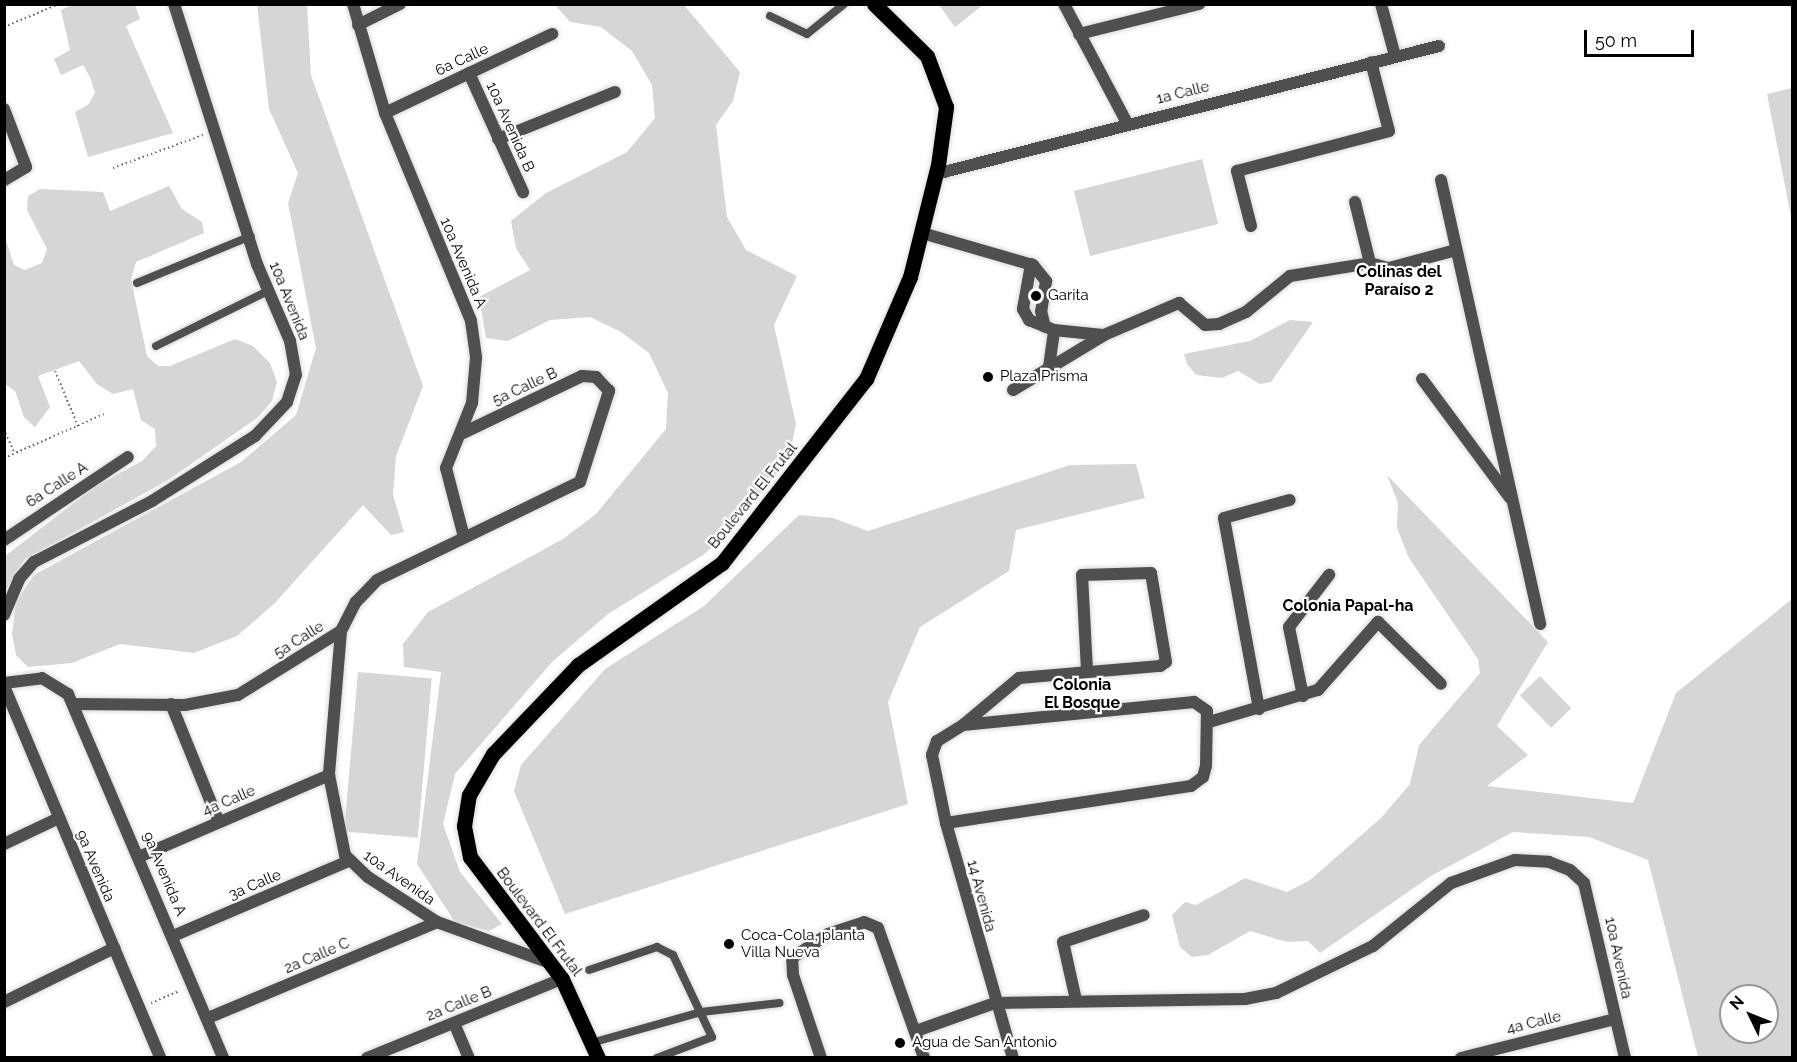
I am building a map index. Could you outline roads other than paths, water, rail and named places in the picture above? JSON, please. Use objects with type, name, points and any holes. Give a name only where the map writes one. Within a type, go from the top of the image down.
[{"type":"main road","name":"Boulevard El Frutal","points":[[598,1058],[562,979],[470,856],[464,826],[475,780],[578,665],[699,583],[754,527],[866,379],[897,312],[922,233],[946,117],[943,87],[919,46],[874,4]]},
{"type":"street","name":"10a Avenida","points":[[4,615],[19,579],[34,562],[195,476],[278,415],[292,390],[296,360],[268,291],[251,236],[212,132],[174,4]]},
{"type":"street","name":"10a Avenida A","points":[[353,4],[385,113],[471,321],[475,379],[463,433],[449,450],[446,468],[464,537]]},
{"type":"street","points":[[358,25],[400,4]]},
{"type":"street","points":[[1064,4],[1127,123]]},
{"type":"street","points":[[1079,34],[1199,4]]},
{"type":"street","points":[[1381,4],[1395,56]]},
{"type":"street","name":"6a Calle","points":[[385,113],[552,34]]},
{"type":"street","name":"1a Calle","points":[[936,174],[1127,123],[1439,46]]},
{"type":"street","points":[[1251,226],[1237,171],[1389,132],[1371,62]]},
{"type":"street","name":"10a Avenida B","points":[[469,73],[523,192]]},
{"type":"street","points":[[498,139],[615,92]]},
{"type":"street","points":[[4,109],[26,161],[22,171],[4,180]]},
{"type":"street","points":[[1441,180],[1540,624]]},
{"type":"street","points":[[1355,202],[1370,263]]},
{"type":"street","points":[[922,233],[1031,264],[1046,281],[1041,311],[1050,329],[1049,367]]},
{"type":"street","points":[[1013,390],[1104,335],[1179,303],[1205,325],[1219,324],[1246,312],[1290,276],[1370,263],[1389,268],[1456,250]]},
{"type":"street","points":[[1031,264],[1023,309],[1029,320],[1050,329],[1104,335]]},
{"type":"street","name":"5a Calle B","points":[[463,433],[582,376],[601,379],[609,401],[580,482]]},
{"type":"street","points":[[1422,379],[1512,501]]},
{"type":"street","name":"6a Calle A","points":[[5,535],[128,457]]},
{"type":"street","name":"5a Calle","points":[[73,704],[171,704],[238,694],[341,631],[356,602],[377,580],[580,482]]},
{"type":"street","points":[[1259,709],[1224,518],[1290,500]]},
{"type":"street","points":[[963,725],[1019,678],[1087,671],[1166,662],[1150,573],[1082,576],[1087,671]]},
{"type":"street","points":[[1303,696],[1289,627],[1329,575]]},
{"type":"street","points":[[1209,722],[1303,696],[1328,680],[1378,621],[1441,684]]},
{"type":"street","name":"10a Avenida","points":[[341,631],[329,775],[337,835],[349,861],[437,922],[550,963]]},
{"type":"street","points":[[4,685],[48,679],[63,688],[73,704]]},
{"type":"street","name":"9a Avenida","points":[[4,685],[160,1058]]},
{"type":"street","points":[[946,823],[1191,786],[1203,777],[1206,766],[1209,722],[1202,704],[1194,702],[963,725]]},
{"type":"street","name":"9a Avenida A","points":[[73,704],[141,856],[223,1058]]},
{"type":"street","points":[[171,704],[219,822]]},
{"type":"street","name":"14 Avenida","points":[[963,725],[937,741],[932,755],[946,823],[995,1003],[1013,1058]]},
{"type":"street","name":"4a Calle","points":[[141,856],[329,775]]},
{"type":"street","points":[[4,844],[59,818]]},
{"type":"street","name":"10a Avenida","points":[[1076,1000],[1245,999],[1276,993],[1373,946],[1426,899],[1485,868],[1515,860],[1570,870],[1584,883],[1591,903],[1625,1058]]},
{"type":"street","name":"3a Calle","points":[[173,936],[349,861]]},
{"type":"street","points":[[916,1031],[995,1003],[1076,1000],[1063,942],[1144,915]]},
{"type":"street","name":"2a Calle C","points":[[208,1018],[437,922]]},
{"type":"street","points":[[821,1058],[793,975],[794,953],[864,922],[878,928],[924,1058]]},
{"type":"street","points":[[4,1002],[114,948]]},
{"type":"street","name":"2a Calle B","points":[[367,1058],[562,979]]},
{"type":"street","name":"4a Calle","points":[[1461,1058],[1486,1054],[1615,1018]]},
{"type":"street","points":[[454,1023],[469,1058]]},
{"type":"lane","points":[[770,16],[807,34],[844,4]]},
{"type":"lane","points":[[137,283],[251,236]]},
{"type":"lane","points":[[156,346],[268,291]]},
{"type":"lane","points":[[589,970],[665,948],[712,1033],[710,1040],[657,1058]]},
{"type":"lane","points":[[591,1043],[701,1012],[779,1003]]},
{"type":"place","name":"Garita","points":[[1036,296]]},
{"type":"place","name":"Plaza Prisma","points":[[988,377]]},
{"type":"place","name":"Coca-Cola, planta Villa Nueva","points":[[729,944]]},
{"type":"place","name":"Agua de San Antonio","points":[[900,1043]]},
{"type":"district","name":"Colinas del Paraíso 2","points":[[1399,281]]},
{"type":"district","name":"Colonia Papal-ha","points":[[1348,606]]},
{"type":"district","name":"Colonia El Bosque","points":[[1082,694]]}]
